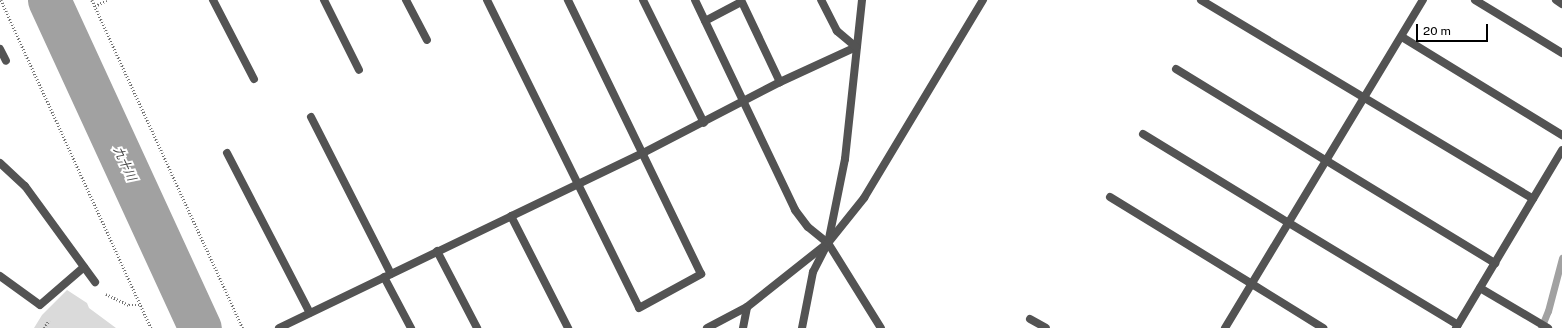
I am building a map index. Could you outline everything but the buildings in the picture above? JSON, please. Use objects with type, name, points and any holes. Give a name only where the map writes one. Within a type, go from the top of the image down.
[{"type":"street","points":[[213,0],[254,79]]},
{"type":"street","points":[[324,0],[359,70]]},
{"type":"street","points":[[406,0],[427,40]]},
{"type":"street","points":[[487,0],[639,308],[701,274],[568,0]]},
{"type":"street","points":[[643,0],[704,123]]},
{"type":"street","points":[[695,0],[745,102],[795,210],[808,227],[828,243],[881,328]]},
{"type":"street","points":[[821,0],[837,30],[856,47]]},
{"type":"street","points":[[707,328],[747,307],[828,243],[845,159],[862,0]]},
{"type":"street","points":[[802,328],[813,272],[828,243],[864,198],[983,0]]},
{"type":"street","points":[[1201,0],[1533,199]]},
{"type":"street","points":[[1225,328],[1423,0]]},
{"type":"street","points":[[1475,0],[1562,52]]},
{"type":"street","points":[[1556,0],[1562,4]]},
{"type":"street","points":[[705,21],[741,1],[780,82]]},
{"type":"street","points":[[1402,37],[1562,135]]},
{"type":"street","points":[[279,328],[643,153],[745,102],[780,82],[856,47]]},
{"type":"street","points":[[0,49],[6,61]]},
{"type":"street","points":[[1176,69],[1495,263]]},
{"type":"street","points":[[311,118],[388,275],[411,328]]},
{"type":"street","points":[[1143,134],[1457,326],[1562,150]]},
{"type":"street","points":[[227,153],[310,313]]},
{"type":"street","points":[[0,163],[25,186],[95,282]]},
{"type":"street","points":[[1110,198],[1323,328]]},
{"type":"street","points":[[511,216],[568,328]]},
{"type":"street","points":[[437,251],[477,328]]},
{"type":"street","points":[[0,276],[40,304],[84,267]]},
{"type":"street","points":[[1480,288],[1548,328]]},
{"type":"street","points":[[743,328],[747,307]]},
{"type":"street","points":[[1030,319],[1046,328]]},
{"type":"path","points":[[2,0],[151,328]]},
{"type":"path","points":[[92,0],[243,328]]},
{"type":"path","points":[[95,6],[107,0]]},
{"type":"path","points":[[95,282],[106,294],[120,302],[129,305],[141,305]]},
{"type":"shaded area","points":[[67,290],[87,303],[89,308],[116,328],[34,328],[42,315]]},
{"type":"waterway","name":"九十川","points":[[49,0],[200,328]]},
{"type":"waterway","points":[[1541,328],[1548,311],[1562,258]]}]
